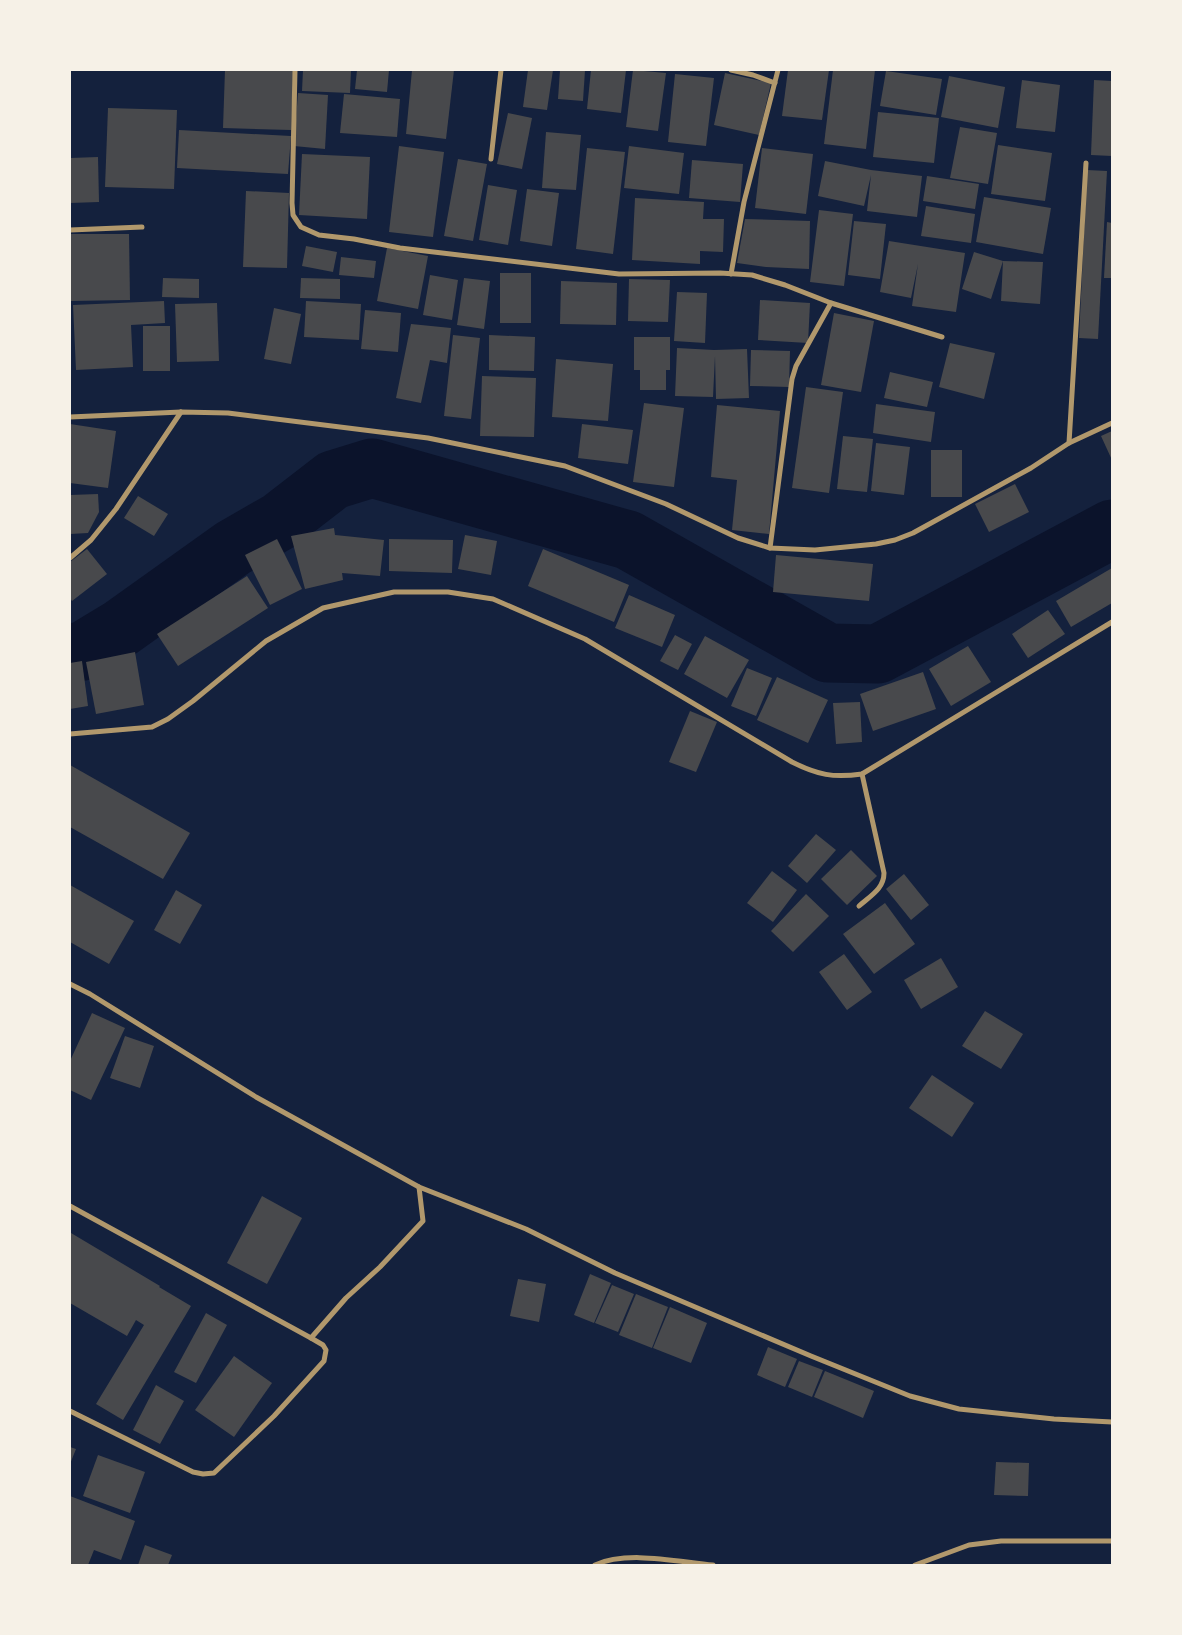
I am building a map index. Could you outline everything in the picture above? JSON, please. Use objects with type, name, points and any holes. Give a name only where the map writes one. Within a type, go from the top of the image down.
[{"type":"street","points":[[296,70],[293,215],[301,227],[319,235],[354,239],[400,248],[619,274],[752,275],[785,285],[831,303],[942,337]]},
{"type":"street","points":[[491,160],[501,70]]},
{"type":"street","points":[[731,70],[775,83]]},
{"type":"street","points":[[731,274],[744,202],[778,70]]},
{"type":"street","points":[[1068,443],[1086,163]]},
{"type":"street","points":[[70,230],[142,227]]},
{"type":"street","points":[[770,548],[792,379],[796,366],[831,303]]},
{"type":"street","points":[[70,417],[181,412],[228,414],[428,438],[564,466],[666,504],[738,538],[770,548],[815,550],[876,544],[895,540],[913,533],[1031,468],[1068,443],[1112,423]]},
{"type":"street","points":[[70,558],[91,540],[116,509],[181,412]]},
{"type":"street","points":[[70,734],[152,727],[168,719],[200,696],[266,641],[322,608],[394,592],[448,592],[492,599],[585,639],[792,762],[812,772],[843,777],[862,774],[1112,622]]},
{"type":"street","points":[[859,906],[878,890],[884,881],[884,873],[862,774]]},
{"type":"street","points":[[70,984],[90,994],[256,1097],[419,1187],[526,1229],[615,1273],[910,1396],[959,1409],[1054,1419],[1112,1422]]},
{"type":"street","points":[[311,1338],[346,1298],[380,1267],[423,1221],[419,1187]]},
{"type":"street","points":[[70,1206],[311,1338],[326,1350],[324,1360],[274,1416],[214,1473],[203,1474],[193,1472],[70,1411]]},
{"type":"street","points":[[915,1565],[969,1545],[1001,1541],[1112,1541]]},
{"type":"street","points":[[595,1565],[625,1558],[713,1565]]},
{"type":"building","points":[[225,70],[293,70],[291,130],[223,128]]},
{"type":"building","points":[[303,70],[351,70],[350,93],[302,91]]},
{"type":"building","points":[[357,70],[389,70],[387,92],[355,89]]},
{"type":"building","points":[[412,70],[454,70],[446,139],[406,134]]},
{"type":"building","points":[[528,70],[553,70],[547,110],[523,107]]},
{"type":"building","points":[[560,70],[585,70],[583,101],[558,99]]},
{"type":"building","points":[[591,70],[626,70],[621,113],[587,109]]},
{"type":"building","points":[[633,70],[666,73],[658,131],[626,127]]},
{"type":"building","points":[[788,70],[829,70],[822,120],[782,116]]},
{"type":"building","points":[[833,70],[875,70],[866,149],[824,144]]},
{"type":"building","points":[[886,71],[942,79],[936,115],[880,106]]},
{"type":"building","points":[[725,73],[771,83],[759,135],[714,125]]},
{"type":"building","points":[[675,74],[714,78],[706,146],[668,142]]},
{"type":"building","points":[[949,76],[1005,87],[998,128],[941,117]]},
{"type":"building","points":[[1022,80],[1060,85],[1055,132],[1016,128]]},
{"type":"building","points":[[1094,80],[1112,81],[1112,156],[1091,155]]},
{"type":"building","points":[[298,93],[328,95],[325,149],[294,146]]},
{"type":"building","points":[[344,94],[400,99],[397,137],[340,133]]},
{"type":"building","points":[[108,108],[177,110],[174,189],[105,187]]},
{"type":"building","points":[[878,112],[939,118],[934,163],[873,157]]},
{"type":"building","points":[[508,113],[532,118],[522,169],[497,164]]},
{"type":"building","points":[[960,127],[997,133],[988,184],[950,178]]},
{"type":"building","points":[[179,130],[291,136],[288,174],[177,168]]},
{"type":"building","points":[[546,132],[581,135],[576,190],[542,188]]},
{"type":"building","points":[[998,145],[1052,153],[1045,201],[991,194]]},
{"type":"building","points":[[399,146],[444,152],[433,237],[389,232]]},
{"type":"building","points":[[629,146],[684,153],[679,194],[624,188]]},
{"type":"building","points":[[587,148],[625,152],[613,254],[576,249]]},
{"type":"building","points":[[762,148],[813,154],[806,214],[755,208]]},
{"type":"building","points":[[302,154],[370,157],[367,219],[299,215]]},
{"type":"building","points":[[98,157],[99,202],[70,203],[70,158]]},
{"type":"building","points":[[458,159],[487,164],[473,241],[444,236]]},
{"type":"building","points":[[692,160],[743,164],[740,202],[689,198]]},
{"type":"building","points":[[825,161],[871,170],[922,176],[917,217],[867,211],[871,175],[864,206],[818,196]]},
{"type":"building","points":[[1087,170],[1107,171],[1098,339],[1079,338]]},
{"type":"building","points":[[927,176],[979,184],[975,209],[923,201]]},
{"type":"building","points":[[488,185],[517,190],[508,245],[479,240]]},
{"type":"building","points":[[527,189],[559,193],[552,246],[520,241]]},
{"type":"building","points":[[246,191],[289,193],[287,268],[243,267]]},
{"type":"building","points":[[984,197],[1051,208],[1043,254],[976,242]]},
{"type":"building","points":[[635,198],[704,202],[703,219],[724,219],[723,252],[700,251],[700,264],[632,260]]},
{"type":"building","points":[[926,206],[975,214],[971,243],[921,236]]},
{"type":"building","points":[[819,210],[853,214],[844,286],[810,282]]},
{"type":"building","points":[[745,219],[810,221],[809,269],[766,267],[737,263]]},
{"type":"building","points":[[854,221],[886,224],[880,279],[848,275]]},
{"type":"building","points":[[1107,222],[1112,223],[1112,278],[1104,278]]},
{"type":"building","points":[[70,234],[129,234],[130,300],[70,301]]},
{"type":"building","points":[[889,241],[965,253],[956,312],[912,306],[918,264],[911,298],[880,292]]},
{"type":"building","points":[[306,246],[337,252],[333,272],[302,266]]},
{"type":"building","points":[[387,248],[428,256],[418,309],[377,301]]},
{"type":"building","points":[[974,252],[1003,261],[991,299],[962,289]]},
{"type":"building","points":[[341,257],[376,261],[374,278],[339,275]]},
{"type":"building","points":[[1003,261],[1043,262],[1040,304],[1001,301]]},
{"type":"building","points":[[500,273],[531,273],[531,323],[500,323]]},
{"type":"building","points":[[430,275],[458,280],[452,320],[423,315]]},
{"type":"building","points":[[163,278],[199,279],[199,298],[162,297]]},
{"type":"building","points":[[301,278],[340,279],[340,299],[300,298]]},
{"type":"building","points":[[464,278],[490,281],[484,329],[457,325]]},
{"type":"building","points":[[629,279],[670,280],[668,322],[628,321]]},
{"type":"building","points":[[561,281],[617,283],[616,325],[560,324]]},
{"type":"building","points":[[677,292],[707,293],[705,343],[674,341]]},
{"type":"building","points":[[760,300],[810,303],[808,343],[758,340]]},
{"type":"building","points":[[164,301],[165,323],[131,325],[133,367],[76,370],[73,305]]},
{"type":"building","points":[[306,301],[361,304],[359,340],[304,337]]},
{"type":"building","points":[[217,303],[219,361],[177,362],[175,304]]},
{"type":"building","points":[[274,308],[301,314],[291,364],[264,359]]},
{"type":"building","points":[[365,310],[401,313],[398,352],[361,349]]},
{"type":"building","points":[[834,313],[874,321],[861,392],[821,385]]},
{"type":"building","points":[[411,324],[451,328],[447,363],[430,360],[421,403],[396,398]]},
{"type":"building","points":[[143,326],[170,326],[170,371],[143,371]]},
{"type":"building","points":[[453,335],[480,338],[471,419],[444,416]]},
{"type":"building","points":[[489,335],[535,337],[534,371],[489,370]]},
{"type":"building","points":[[634,337],[670,337],[670,370],[666,370],[666,390],[640,390],[640,370],[634,370]]},
{"type":"building","points":[[950,343],[995,353],[984,399],[939,387]]},
{"type":"building","points":[[677,348],[747,349],[749,398],[716,399],[715,356],[713,397],[675,396]]},
{"type":"building","points":[[751,350],[790,351],[789,387],[750,386]]},
{"type":"building","points":[[556,359],[613,364],[608,421],[552,417]]},
{"type":"building","points":[[890,372],[933,382],[927,407],[884,398]]},
{"type":"building","points":[[482,376],[536,378],[534,437],[480,436]]},
{"type":"building","points":[[806,387],[843,392],[829,493],[792,488]]},
{"type":"building","points":[[644,403],[684,408],[674,487],[633,482]]},
{"type":"building","points":[[876,404],[935,412],[931,442],[873,433]]},
{"type":"building","points":[[717,405],[780,411],[769,534],[732,530],[737,480],[711,477]]},
{"type":"building","points":[[70,424],[116,431],[108,488],[70,483]]},
{"type":"building","points":[[582,424],[633,430],[628,464],[578,458]]},
{"type":"building","points":[[1112,431],[1112,460],[1101,436]]},
{"type":"building","points":[[843,436],[873,439],[867,492],[837,489]]},
{"type":"building","points":[[876,443],[910,447],[904,495],[871,491]]},
{"type":"building","points":[[931,450],[962,450],[962,497],[931,497]]},
{"type":"building","points":[[1015,484],[1029,512],[989,532],[975,504]]},
{"type":"building","points":[[98,494],[99,512],[88,533],[70,534],[70,495]]},
{"type":"building","points":[[138,496],[168,514],[154,536],[124,518]]},
{"type":"building","points":[[334,528],[335,535],[384,540],[380,576],[342,573],[343,580],[305,589],[291,536]]},
{"type":"building","points":[[465,535],[497,541],[491,575],[458,569]]},
{"type":"building","points":[[277,539],[302,589],[270,605],[245,555]]},
{"type":"building","points":[[389,539],[453,540],[452,573],[389,571]]},
{"type":"building","points":[[87,549],[107,574],[72,601],[70,598],[70,562]]},
{"type":"building","points":[[543,549],[629,585],[614,622],[528,586]]},
{"type":"building","points":[[776,555],[873,564],[869,601],[773,592]]},
{"type":"building","points":[[1112,568],[1112,603],[1071,627],[1056,601]]},
{"type":"building","points":[[247,576],[268,608],[178,666],[157,634]]},
{"type":"building","points":[[629,595],[675,615],[662,647],[615,628]]},
{"type":"building","points":[[1048,610],[1065,634],[1028,658],[1012,634]]},
{"type":"building","points":[[675,635],[692,644],[678,670],[660,661]]},
{"type":"building","points":[[705,636],[749,660],[727,698],[684,674]]},
{"type":"building","points":[[968,646],[991,682],[951,706],[929,669]]},
{"type":"building","points":[[135,652],[144,705],[96,714],[86,662]]},
{"type":"building","points":[[82,661],[88,706],[70,709],[70,663]]},
{"type":"building","points":[[747,668],[772,678],[756,716],[731,706]]},
{"type":"building","points":[[923,672],[936,709],[873,731],[860,694]]},
{"type":"building","points":[[777,677],[828,700],[808,743],[757,720]]},
{"type":"building","points":[[860,702],[862,742],[836,744],[833,703]]},
{"type":"building","points":[[690,711],[717,722],[696,772],[669,762]]},
{"type":"building","points":[[70,765],[190,833],[163,879],[70,827]]},
{"type":"building","points":[[816,834],[836,850],[807,883],[788,866]]},
{"type":"building","points":[[851,850],[877,876],[847,905],[821,879]]},
{"type":"building","points":[[772,871],[797,890],[773,922],[747,903]]},
{"type":"building","points":[[904,874],[929,905],[911,920],[886,889]]},
{"type":"building","points":[[70,885],[134,921],[109,964],[70,942]]},
{"type":"building","points":[[176,890],[202,905],[180,944],[154,930]]},
{"type":"building","points":[[806,894],[829,916],[793,952],[771,931]]},
{"type":"building","points":[[885,903],[915,944],[874,974],[843,934]]},
{"type":"building","points":[[844,954],[872,992],[847,1010],[819,972]]},
{"type":"building","points":[[941,958],[958,987],[921,1009],[904,980]]},
{"type":"building","points":[[985,1011],[1023,1034],[1001,1069],[962,1046]]},
{"type":"building","points":[[92,1013],[125,1028],[91,1100],[70,1090],[70,1061]]},
{"type":"building","points":[[125,1036],[154,1046],[140,1088],[110,1078]]},
{"type":"building","points":[[932,1075],[974,1103],[952,1137],[909,1108]]},
{"type":"building","points":[[262,1196],[302,1218],[267,1284],[227,1263]]},
{"type":"building","points":[[71,1233],[191,1306],[123,1420],[96,1404],[144,1325],[136,1320],[127,1336],[70,1303]]},
{"type":"building","points":[[590,1274],[611,1283],[594,1323],[574,1315]]},
{"type":"building","points":[[518,1279],[546,1284],[539,1322],[510,1316]]},
{"type":"building","points":[[612,1285],[634,1294],[618,1332],[595,1323]]},
{"type":"building","points":[[636,1294],[668,1307],[652,1348],[619,1335]]},
{"type":"building","points":[[670,1307],[707,1323],[691,1363],[653,1348]]},
{"type":"building","points":[[206,1313],[227,1325],[196,1383],[174,1372]]},
{"type":"building","points":[[768,1347],[797,1359],[785,1387],[757,1375]]},
{"type":"building","points":[[234,1356],[272,1383],[234,1437],[195,1410]]},
{"type":"building","points":[[799,1361],[823,1370],[812,1397],[788,1387]]},
{"type":"building","points":[[825,1371],[874,1391],[863,1418],[814,1397]]},
{"type":"building","points":[[156,1385],[184,1401],[160,1444],[133,1430]]},
{"type":"building","points":[[70,1447],[76,1449],[70,1464]]},
{"type":"building","points":[[98,1455],[145,1472],[130,1513],[83,1496]]},
{"type":"building","points":[[996,1462],[1029,1463],[1028,1496],[994,1495]]},
{"type":"building","points":[[70,1496],[135,1521],[121,1560],[94,1550],[88,1565],[70,1565]]},
{"type":"building","points":[[145,1545],[172,1555],[168,1565],[138,1565]]},
{"type":"waterway","points":[[70,653],[83,651],[121,628],[233,548],[280,521],[333,480],[372,468],[628,540],[828,653],[878,654],[1112,529]]}]
